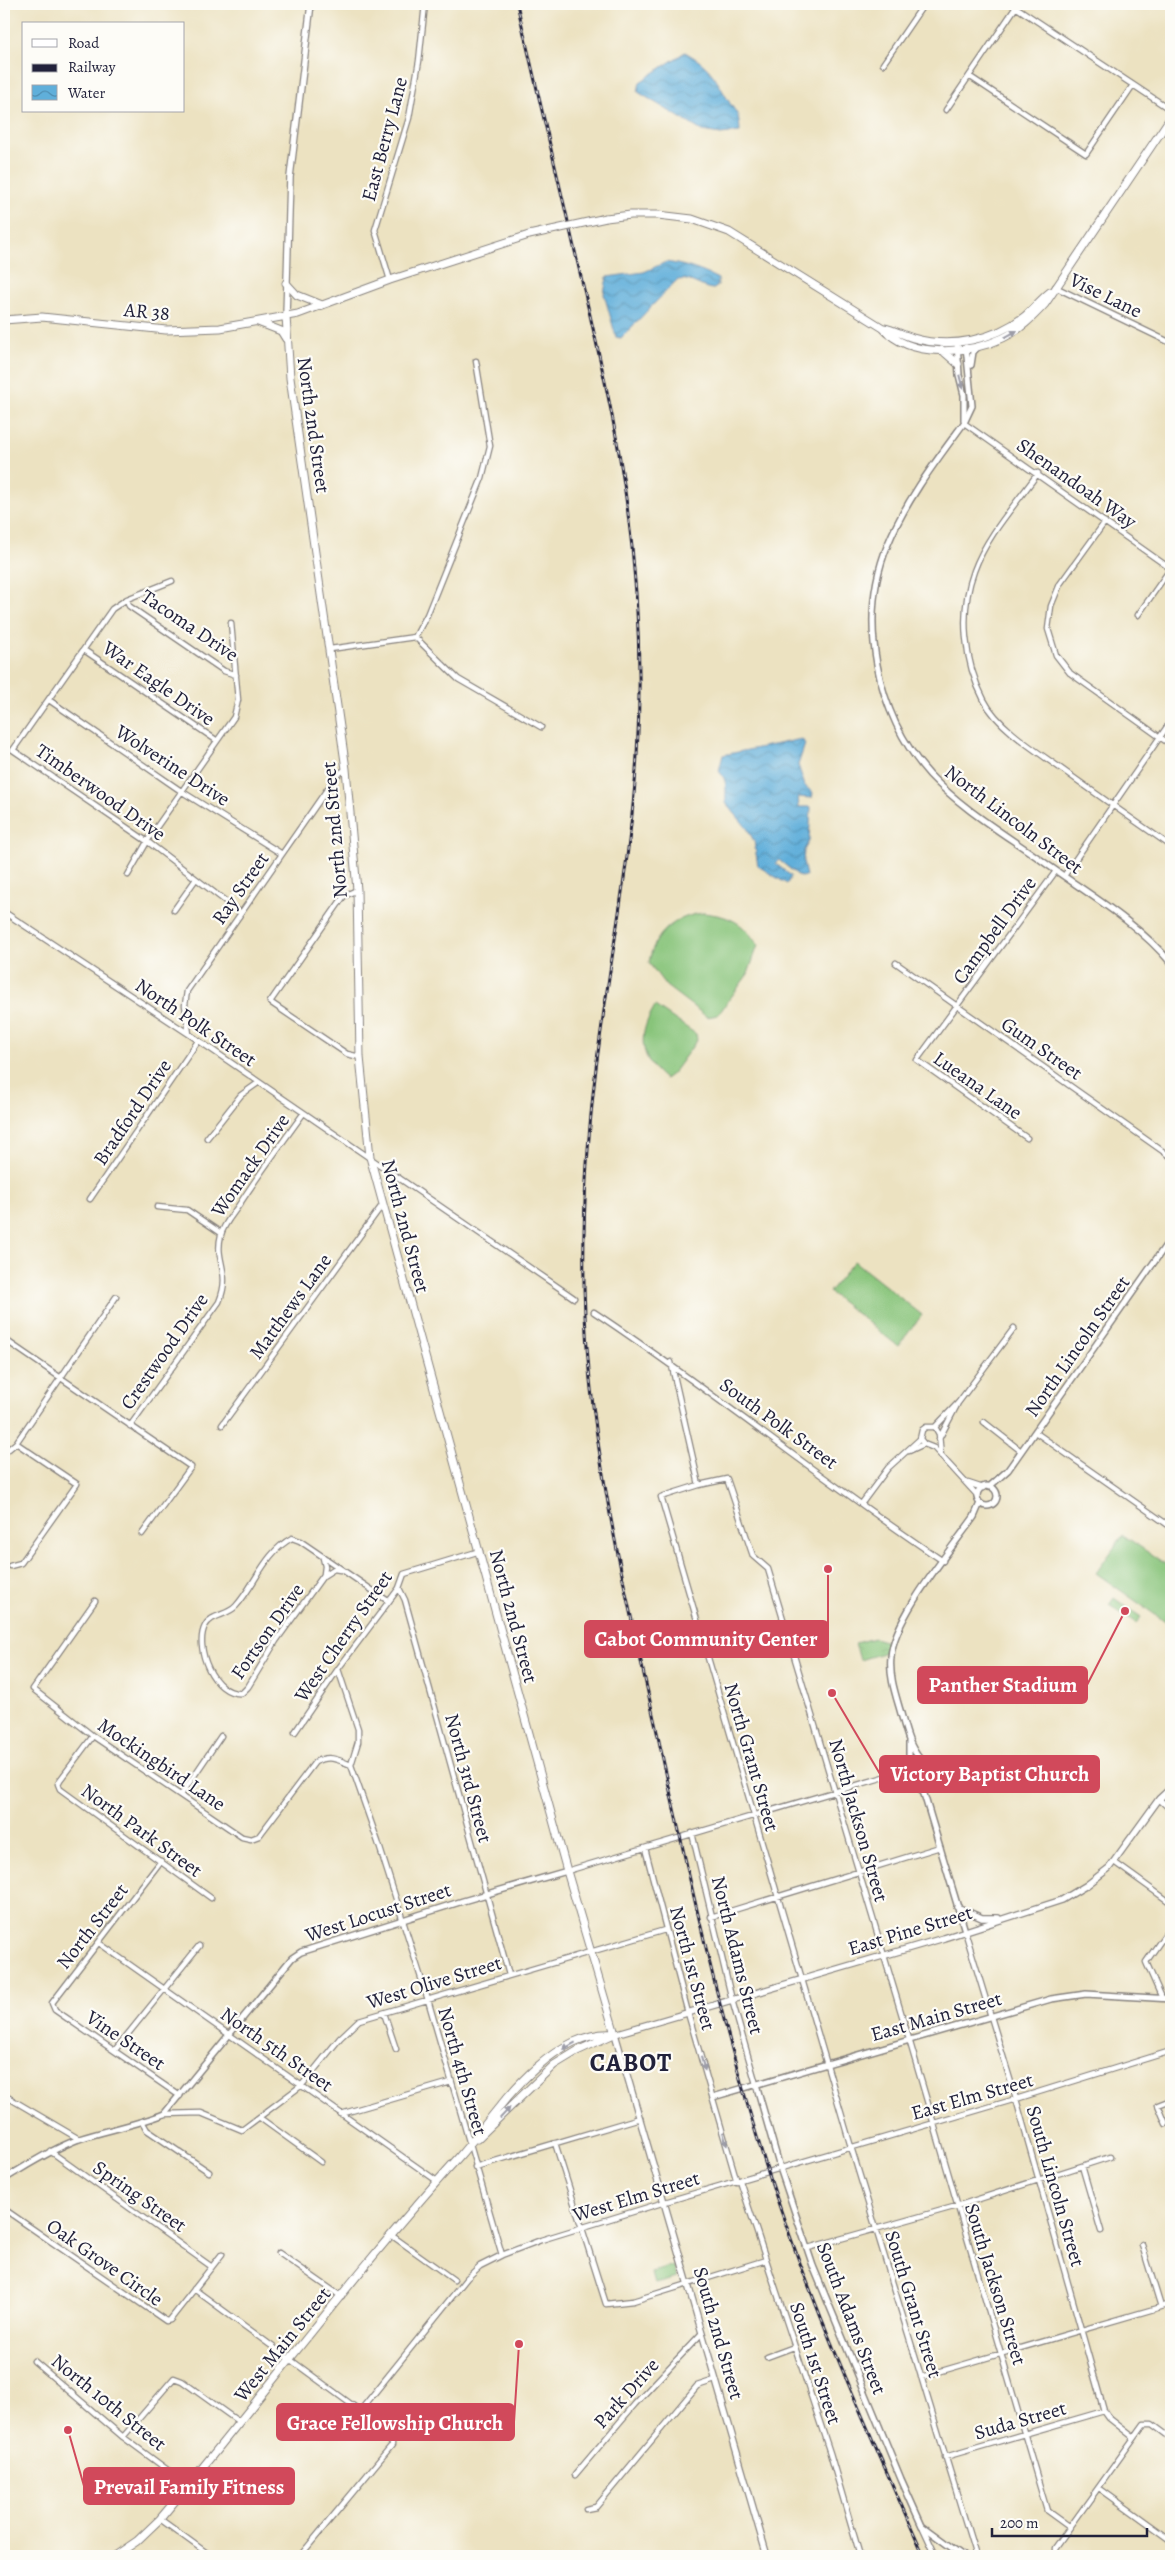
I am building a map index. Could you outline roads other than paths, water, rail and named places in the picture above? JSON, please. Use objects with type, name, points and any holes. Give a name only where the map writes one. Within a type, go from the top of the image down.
[{"type":"main road","points":[[286,316],[290,177],[311,4]]},
{"type":"main road","points":[[883,328],[890,336],[914,346],[957,350],[966,350],[978,346],[1004,337],[1019,329],[1045,304],[1171,117]]},
{"type":"main road","name":"AR 38","points":[[4,320],[42,317],[166,330],[220,328],[286,316],[529,235],[606,218],[631,215],[658,215],[692,219],[729,232],[883,328]]},
{"type":"main road","points":[[286,283],[297,295],[322,305]]},
{"type":"main road","points":[[883,328],[912,338],[937,342],[957,342],[988,337],[1010,326],[1025,315],[1055,287]]},
{"type":"main road","name":"North 2nd Street","points":[[286,316],[287,342],[298,439],[346,769],[357,890],[360,1057],[370,1157],[567,1871],[640,2118]]},
{"type":"main road","points":[[255,321],[281,331],[287,342]]},
{"type":"main road","points":[[942,349],[958,364]]},
{"type":"main road","name":"East Pine Street","points":[[614,2034],[883,1956],[1062,1900],[1087,1886],[1114,1862],[1159,1799],[1171,1788]]},
{"type":"main road","points":[[957,1907],[982,1918],[1005,1918]]},
{"type":"main road","name":"West Main Street","points":[[115,2556],[137,2541],[160,2519],[391,2235],[469,2145],[496,2122],[534,2082],[554,2065],[577,2051],[614,2034]]},
{"type":"main road","name":"South 2nd Street","points":[[640,2118],[767,2556]]},
{"type":"street","name":"East Berry Lane","points":[[390,280],[375,230],[409,118],[419,61],[424,4]]},
{"type":"street","points":[[883,64],[924,4]]},
{"type":"street","points":[[946,110],[1015,5],[1171,110]]},
{"type":"street","points":[[969,76],[1086,154],[1133,85]]},
{"type":"street","name":"Vise Lane","points":[[1055,287],[1171,343]]},
{"type":"street","name":"North Lincoln Street","points":[[965,341],[972,406],[964,423],[912,497],[887,545],[879,573],[874,602],[874,627],[878,668],[888,706],[897,726],[930,775],[960,802],[1136,927],[1171,963]]},
{"type":"street","points":[[957,342],[958,364],[964,395],[964,423]]},
{"type":"street","points":[[969,383],[972,355],[978,346]]},
{"type":"street","points":[[415,637],[427,615],[482,478],[490,446],[476,361]]},
{"type":"street","name":"Shenandoah Way","points":[[964,423],[1038,473],[1171,568]]},
{"type":"street","points":[[1038,473],[987,544],[974,572],[968,601],[965,634],[971,666],[984,701],[1014,735],[1171,846]]},
{"type":"street","points":[[1105,522],[1060,584],[1051,606],[1048,628],[1056,655],[1070,673],[1171,745]]},
{"type":"street","points":[[1138,615],[1171,568]]},
{"type":"street","name":"Timberwood Drive","points":[[172,581],[127,599],[112,610],[13,750],[148,842],[241,913]]},
{"type":"street","name":"Tacoma Drive","points":[[127,599],[129,606],[224,672],[236,675]]},
{"type":"street","points":[[128,875],[181,791],[234,717],[238,700],[232,623]]},
{"type":"street","points":[[330,649],[415,637]]},
{"type":"street","points":[[415,637],[458,679],[541,727]]},
{"type":"street","name":"War Eagle Drive","points":[[84,650],[216,740]]},
{"type":"street","name":"Wolverine Drive","points":[[49,700],[181,791],[282,854]]},
{"type":"street","points":[[1064,876],[1171,721]]},
{"type":"street","name":"Ray Street","points":[[189,1034],[185,1005],[187,991],[337,775],[346,769]]},
{"type":"street","name":"Campbell Drive","points":[[956,1006],[1056,871]]},
{"type":"street","points":[[174,910],[196,879]]},
{"type":"street","points":[[357,890],[344,896],[270,1002],[347,1054],[360,1057]]},
{"type":"street","name":"North Polk Street","points":[[4,912],[189,1034],[303,1114],[370,1157]]},
{"type":"street","name":"Gum Street","points":[[896,963],[1171,1157]]},
{"type":"street","name":"Lueana Lane","points":[[956,1006],[917,1060],[1027,1138]]},
{"type":"street","name":"Bradford Drive","points":[[90,1199],[198,1041]]},
{"type":"street","points":[[207,1138],[240,1095],[258,1083]]},
{"type":"street","name":"Womack Drive","points":[[221,1233],[303,1114]]},
{"type":"street","points":[[370,1157],[574,1298]]},
{"type":"street","name":"Matthews Lane","points":[[222,1425],[383,1204]]},
{"type":"street","points":[[157,1207],[187,1210],[221,1233]]},
{"type":"street","name":"Crestwood Drive","points":[[4,1339],[130,1426],[219,1302],[226,1276],[218,1253],[221,1233]]},
{"type":"street","name":"North Lincoln Street","points":[[992,1489],[1008,1470],[1171,1238]]},
{"type":"street","points":[[4,1453],[16,1443],[116,1297]]},
{"type":"street","name":"South Polk Street","points":[[594,1312],[671,1362],[944,1561]]},
{"type":"street","points":[[862,1503],[888,1468],[908,1452],[920,1439],[924,1428],[935,1427],[958,1403],[1014,1328]]},
{"type":"street","points":[[671,1362],[699,1485]]},
{"type":"street","points":[[932,1446],[939,1439],[954,1415],[958,1403]]},
{"type":"street","points":[[984,1422],[1021,1451]]},
{"type":"street","points":[[130,1426],[191,1467],[142,1534]]},
{"type":"street","points":[[935,1427],[939,1434],[941,1456]]},
{"type":"street","points":[[1035,1432],[1171,1527]]},
{"type":"street","points":[[920,1439],[924,1444],[932,1446],[953,1470],[968,1483],[982,1504],[990,1506],[995,1502],[997,1497],[992,1489],[968,1483]]},
{"type":"street","points":[[10,1566],[21,1564],[78,1484],[16,1443]]},
{"type":"street","points":[[908,1452],[924,1444]]},
{"type":"street","name":"North Jackson Street","points":[[699,1485],[727,1479],[752,1556],[768,1569],[802,1677],[909,2039]]},
{"type":"street","name":"North Grant Street","points":[[699,1485],[661,1497],[753,1814],[803,1978],[826,2063]]},
{"type":"street","points":[[977,1496],[983,1488]]},
{"type":"street","points":[[924,1794],[925,1764],[909,1740],[893,1685],[892,1650],[903,1619],[982,1504]]},
{"type":"street","name":"Fortson Drive","points":[[340,1570],[334,1569],[323,1576],[276,1641],[248,1687],[242,1693],[235,1694],[218,1685],[210,1672],[202,1645],[202,1633],[206,1624],[212,1618],[236,1606],[260,1570],[285,1542],[292,1538],[300,1541],[340,1570],[388,1600]]},
{"type":"street","name":"West Cherry Street","points":[[295,1732],[338,1669],[388,1600],[399,1588],[404,1574],[412,1570],[480,1551]]},
{"type":"street","name":"Fortson Drive","points":[[322,1557],[325,1566],[323,1576]]},
{"type":"street","name":"North 3rd Street","points":[[399,1588],[405,1600],[509,1976]]},
{"type":"street","name":"Mockingbird Lane","points":[[95,1602],[33,1688],[93,1736],[242,1837],[250,1839],[259,1836],[315,1762],[324,1758],[335,1758],[351,1765]]},
{"type":"street","points":[[338,1669],[358,1729],[358,1742],[351,1765]]},
{"type":"street","name":"North Park Street","points":[[58,1784],[93,1736]]},
{"type":"street","points":[[181,1795],[221,1736]]},
{"type":"street","points":[[909,1740],[908,1770],[924,1794],[965,1931]]},
{"type":"street","points":[[908,1763],[914,1758],[920,1759]]},
{"type":"street","name":"North 4th Street","points":[[351,1765],[428,2000],[502,2255]]},
{"type":"street","name":"West Locust Street","points":[[4,2179],[50,2151],[79,2139],[142,2123],[164,2114],[292,1958],[313,1946],[645,1848],[753,1814],[908,1770]]},
{"type":"street","points":[[912,1775],[919,1776],[924,1772]]},
{"type":"street","name":"North Park Street","points":[[52,1784],[58,1784]]},
{"type":"street","name":"North Park Street","points":[[58,1784],[60,1789],[81,1805],[211,1898]]},
{"type":"street","points":[[1159,1799],[1171,1810]]},
{"type":"street","name":"North Adams Street","points":[[692,1833],[732,2000],[756,2084]]},
{"type":"street","points":[[711,1917],[940,1847]]},
{"type":"street","name":"North 1st Street","points":[[645,1848],[665,1930],[713,2097]]},
{"type":"street","name":"North Street","points":[[55,2010],[52,2003],[55,1997],[99,1943],[161,1861]]},
{"type":"street","points":[[1114,1862],[1171,1903]]},
{"type":"street","points":[[1162,1998],[1146,1962],[1171,1926]]},
{"type":"street","name":"West Olive Street","points":[[164,2114],[201,2113],[242,2130],[302,2085],[340,2038],[359,2020],[665,1930]]},
{"type":"street","name":"South Lincoln Street","points":[[965,1931],[992,2016],[1104,2411]]},
{"type":"street","name":"North 5th Street","points":[[99,1943],[436,2181]]},
{"type":"street","points":[[115,2050],[199,1946]]},
{"type":"street","name":"East Main Street","points":[[713,2097],[1051,1999],[1086,1994],[1171,1999]]},
{"type":"street","name":"Vine Street","points":[[55,2010],[180,2096]]},
{"type":"street","points":[[384,2013],[396,2049]]},
{"type":"street","name":"South Jackson Street","points":[[909,2039],[1047,2511],[1069,2527]]},
{"type":"street","name":"East Elm Street","points":[[780,2168],[1016,2099],[1171,2051]]},
{"type":"street","name":"South Grant Street","points":[[826,2063],[975,2553]]},
{"type":"street","points":[[341,2114],[451,2082]]},
{"type":"street","name":"South Adams Street","points":[[756,2084],[780,2168],[851,2362],[936,2556]]},
{"type":"street","points":[[4,2095],[79,2139]]},
{"type":"street","name":"South 1st Street","points":[[713,2097],[738,2181],[836,2472],[860,2556]]},
{"type":"street","points":[[1166,2124],[1158,2105],[1171,2100]]},
{"type":"street","points":[[260,2118],[321,2162]]},
{"type":"street","points":[[475,2167],[640,2118]]},
{"type":"street","points":[[142,2123],[147,2130],[209,2172]]},
{"type":"street","points":[[555,2143],[606,2304],[633,2302],[766,2260]]},
{"type":"street","name":"Spring Street","points":[[50,2151],[212,2266]]},
{"type":"street","points":[[808,2248],[957,2206],[1110,2157]]},
{"type":"street","points":[[1082,2166],[1101,2230]]},
{"type":"street","name":"West Elm Street","points":[[360,2411],[467,2278],[480,2266],[502,2255],[582,2228],[780,2168]]},
{"type":"street","name":"Oak Grove Circle","points":[[4,2209],[166,2321],[170,2320],[222,2254]]},
{"type":"street","points":[[391,2235],[454,2280]]},
{"type":"street","points":[[1142,2245],[1161,2307]]},
{"type":"street","points":[[279,2252],[342,2297]]},
{"type":"street","points":[[194,2289],[390,2432],[392,2444],[300,2556]]},
{"type":"street","points":[[921,2377],[1171,2304]]},
{"type":"street","name":"Park Drive","points":[[575,2474],[636,2404],[702,2334]]},
{"type":"street","points":[[767,2357],[794,2347]]},
{"type":"street","name":"North 10th Street","points":[[34,2360],[124,2437],[188,2485]]},
{"type":"street","points":[[124,2437],[174,2378],[182,2381],[239,2422]]},
{"type":"street","points":[[586,2510],[596,2507],[697,2386],[715,2380]]},
{"type":"street","points":[[1104,2411],[1108,2418],[1134,2437]]},
{"type":"street","name":"Suda Street","points":[[945,2457],[1104,2411]]},
{"type":"street","points":[[1055,2556],[1055,2548],[1069,2527],[1144,2424],[1152,2424],[1171,2438]]},
{"type":"street","points":[[1098,2488],[1171,2540]]},
{"type":"street","points":[[160,2519],[211,2556]]},
{"type":"street","points":[[922,2526],[963,2556]]},
{"type":"water","points":[[685,52],[706,67],[715,78],[737,114],[740,132],[720,134],[702,131],[638,92],[640,82]]},
{"type":"water","points":[[666,262],[686,266],[705,273],[718,279],[718,285],[714,289],[690,281],[676,281],[621,338],[616,337],[604,294],[607,277],[644,272]]},
{"type":"water","points":[[802,739],[805,744],[798,765],[805,786],[813,793],[812,798],[798,797],[799,807],[811,807],[809,841],[804,850],[803,862],[806,876],[800,877],[779,860],[775,863],[791,876],[787,884],[758,866],[754,841],[747,828],[726,803],[726,787],[719,771],[723,755]]},
{"type":"railway","points":[[517,4],[610,404],[625,490],[637,604],[639,717],[634,794],[625,873],[596,1068],[588,1143],[584,1219],[586,1332],[594,1416],[601,1461],[627,1597],[681,1841],[734,2059],[766,2166],[820,2315],[860,2412],[924,2556]]},
{"type":"place","name":"Cabot Community Center","points":[[828,1569]]},
{"type":"place","name":"Panther Stadium","points":[[1125,1611]]},
{"type":"place","name":"Victory Baptist Church","points":[[832,1693]]},
{"type":"place","name":"Grace Fellowship Church","points":[[519,2344]]},
{"type":"place","name":"Prevail Family Fitness","points":[[68,2430]]},
{"type":"district","name":"CABOT","points":[[631,2062]]}]
